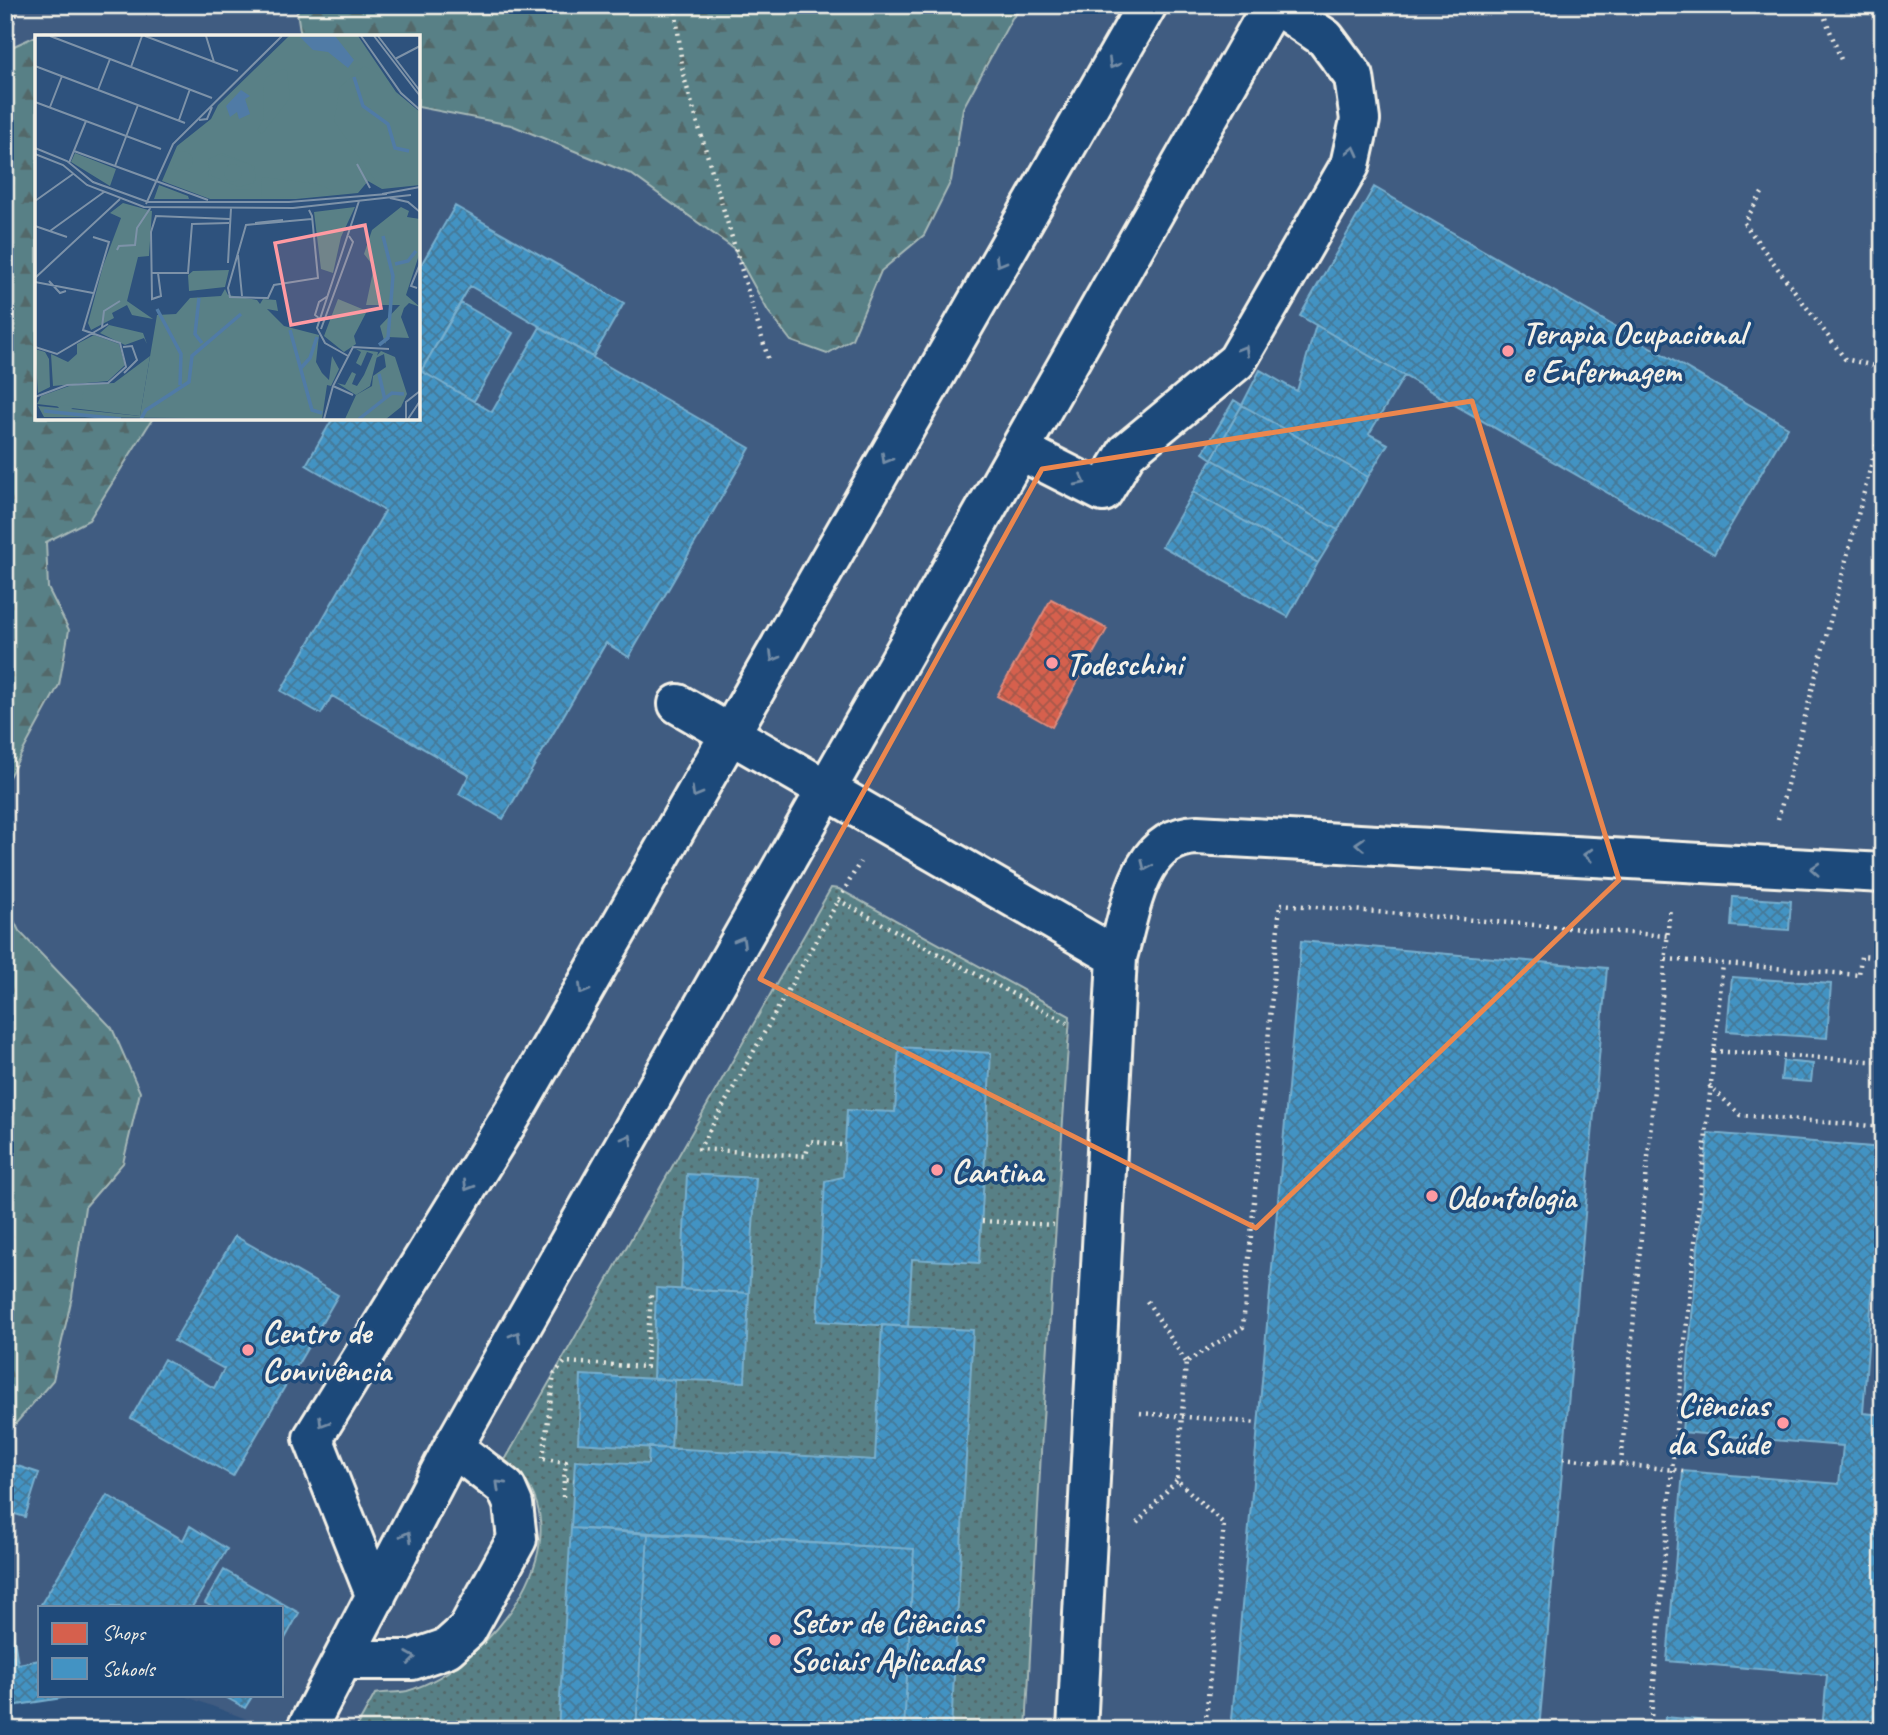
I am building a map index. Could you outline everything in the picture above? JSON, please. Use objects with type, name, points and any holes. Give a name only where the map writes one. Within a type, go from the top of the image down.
[{"type":"lane","points":[[376,1597],[313,1438],[515,1110],[1147,5]]},
{"type":"lane","points":[[306,1730],[453,1447],[1020,450],[1274,5],[1325,38],[1354,77],[1360,120],[1350,165],[1237,361],[1127,452],[1103,492],[1020,450]]},
{"type":"lane","points":[[678,704],[1117,957]]},
{"type":"lane","points":[[1077,1730],[1096,1410],[1117,957],[1151,856],[1181,836],[1883,873]]},
{"type":"lane","points":[[343,1660],[412,1660],[447,1648],[467,1630],[517,1539],[513,1504],[506,1488],[453,1447]]},
{"type":"path","points":[[5,42],[20,5]]},
{"type":"path","points":[[675,5],[683,74],[768,358]]},
{"type":"path","points":[[1821,5],[1842,62]]},
{"type":"path","points":[[1762,193],[1744,223],[1845,359],[1883,368]]},
{"type":"path","points":[[1765,866],[1883,420]]},
{"type":"path","points":[[841,1145],[809,1141],[806,1156],[699,1149],[883,822]]},
{"type":"path","points":[[1622,1464],[1675,860]]},
{"type":"path","points":[[838,900],[1077,1028]]},
{"type":"path","points":[[1205,1730],[1224,1524],[1177,1480],[1186,1362],[1243,1327],[1280,904],[1667,936]]},
{"type":"path","points":[[1666,959],[1859,975],[1861,956],[1883,958]]},
{"type":"path","points":[[1650,1730],[1672,1470],[1723,964]]},
{"type":"path","points":[[1713,1051],[1883,1062]]},
{"type":"path","points":[[1709,1085],[1741,1115],[1883,1126]]},
{"type":"path","points":[[982,1221],[1068,1226]]},
{"type":"path","points":[[543,1459],[554,1374],[565,1362],[646,1367],[651,1295]]},
{"type":"path","points":[[1135,1413],[1258,1423]]},
{"type":"path","points":[[1563,1458],[1683,1471]]},
{"type":"highlighted area","points":[[1472,401],[1619,880],[1256,1228],[760,979],[1042,469]]},
{"type":"shaded area","points":[[5,5],[1883,5],[1883,1730],[265,1730],[260,1724],[185,1696],[284,1696],[284,1606],[38,1606],[38,1696],[75,1696],[5,1707]]},
{"type":"green space","points":[[296,5],[1025,5],[1012,18],[963,108],[951,181],[924,235],[881,271],[852,339],[827,354],[791,341],[768,311],[733,248],[631,174],[511,125],[420,107],[420,35],[301,35]]},
{"type":"green space","points":[[45,32],[85,35],[38,35]]},
{"type":"green space","points":[[35,36],[35,420],[152,420],[89,520],[46,542],[48,588],[69,630],[59,685],[5,784],[5,50]]},
{"type":"green space","points":[[831,888],[839,889],[1070,1016],[1042,1434],[1026,1730],[355,1730],[375,1694],[407,1691],[439,1677],[471,1655],[499,1626],[522,1593],[537,1558],[540,1523],[531,1489],[505,1460]]},
{"type":"green space","points":[[5,902],[19,931],[112,1028],[140,1092],[123,1163],[85,1207],[72,1297],[53,1380],[5,1436]]},
{"type":"building: Shops","name":"Todeschini","points":[[1051,599],[1107,629],[1052,727],[997,696]]},
{"type":"building: Schools","name":"Terapia Ocupacional e Enfermagem","points":[[1374,187],[1788,427],[1714,554],[1300,316]]},
{"type":"building: Schools","points":[[455,206],[624,303],[593,357],[470,286],[421,371],[420,267]]},
{"type":"building: Schools","points":[[461,303],[513,333],[474,401],[421,371]]},
{"type":"building: Schools","points":[[1316,325],[1404,376],[1369,434],[1388,444],[1368,477],[1242,405],[1260,370],[1297,391]]},
{"type":"building: Schools","points":[[540,327],[750,448],[629,657],[606,643],[503,819],[459,794],[469,775],[332,696],[321,714],[281,691],[385,511],[306,465],[332,420],[420,420],[420,370],[492,412]]},
{"type":"building: Schools","points":[[1234,400],[1242,405],[1212,459],[1203,453]]},
{"type":"building: Schools","points":[[1242,405],[1368,477],[1338,530],[1212,459]]},
{"type":"building: Schools","points":[[1212,459],[1338,530],[1318,563],[1193,492]]},
{"type":"building: Schools","points":[[1193,492],[1318,563],[1288,617],[1162,546]]},
{"type":"building: Schools","points":[[1733,897],[1791,901],[1789,930],[1731,926]]},
{"type":"building: Schools","name":"Odontologia","points":[[1301,941],[1607,968],[1539,1730],[1231,1730]]},
{"type":"building: Schools","points":[[1732,977],[1831,984],[1827,1038],[1727,1031]]},
{"type":"building: Schools","points":[[899,1047],[991,1053],[979,1263],[912,1259],[908,1327],[817,1321],[825,1181],[843,1177],[847,1110],[895,1112]]},
{"type":"building: Schools","points":[[1783,1061],[1813,1064],[1811,1082],[1781,1080]]},
{"type":"building: Schools","name":"Ciências da Saúde","points":[[1708,1133],[1883,1148],[1863,1413],[1883,1415],[1883,1730],[1822,1730],[1827,1675],[1667,1661],[1683,1471],[1839,1484],[1843,1446],[1682,1432]]},
{"type":"building: Schools","points":[[687,1174],[756,1178],[749,1293],[681,1289]]},
{"type":"building: Schools","name":"Centro de Convivência","points":[[235,1236],[338,1295],[233,1476],[131,1418],[164,1359],[214,1388],[224,1369],[174,1341]]},
{"type":"building: Schools","points":[[656,1288],[749,1293],[745,1382],[653,1379]]},
{"type":"building: Schools","points":[[882,1325],[973,1330],[951,1730],[904,1730],[914,1549],[571,1528],[575,1460],[648,1464],[649,1447],[875,1460]]},
{"type":"building: Schools","points":[[581,1375],[675,1380],[671,1449],[578,1443]]},
{"type":"building: Schools","points":[[5,1462],[39,1473],[25,1517],[5,1511]]},
{"type":"building: Schools","points":[[107,1495],[183,1540],[190,1526],[227,1549],[193,1606],[41,1604]]},
{"type":"building: Schools","points":[[571,1528],[648,1534],[636,1730],[558,1730]]},
{"type":"building: Schools","name":"Setor de Ciências Sociais Aplicadas","points":[[648,1534],[914,1549],[904,1730],[636,1730]]},
{"type":"building: Schools","points":[[224,1570],[299,1613],[284,1640],[284,1606],[210,1606],[205,1603]]},
{"type":"building: Schools","points":[[5,1582],[18,1664],[38,1660],[38,1696],[75,1696],[5,1707]]},
{"type":"building: Schools","points":[[224,1696],[252,1696],[245,1708]]},
{"type":"building: Schools","points":[[1665,1717],[1804,1730],[1664,1730]]},
{"type":"place","name":"Terapia Ocupacional e Enfermagem","points":[[1508,351]]},
{"type":"place","name":"Todeschini","points":[[1052,663]]},
{"type":"place","name":"Cantina","points":[[937,1170]]},
{"type":"place","name":"Odontologia","points":[[1432,1196]]},
{"type":"place","name":"Centro de Convivência","points":[[248,1350]]},
{"type":"place","name":"Ciências da Saúde","points":[[1783,1423]]},
{"type":"place","name":"Setor de Ciências Sociais Aplicadas","points":[[775,1640]]}]
